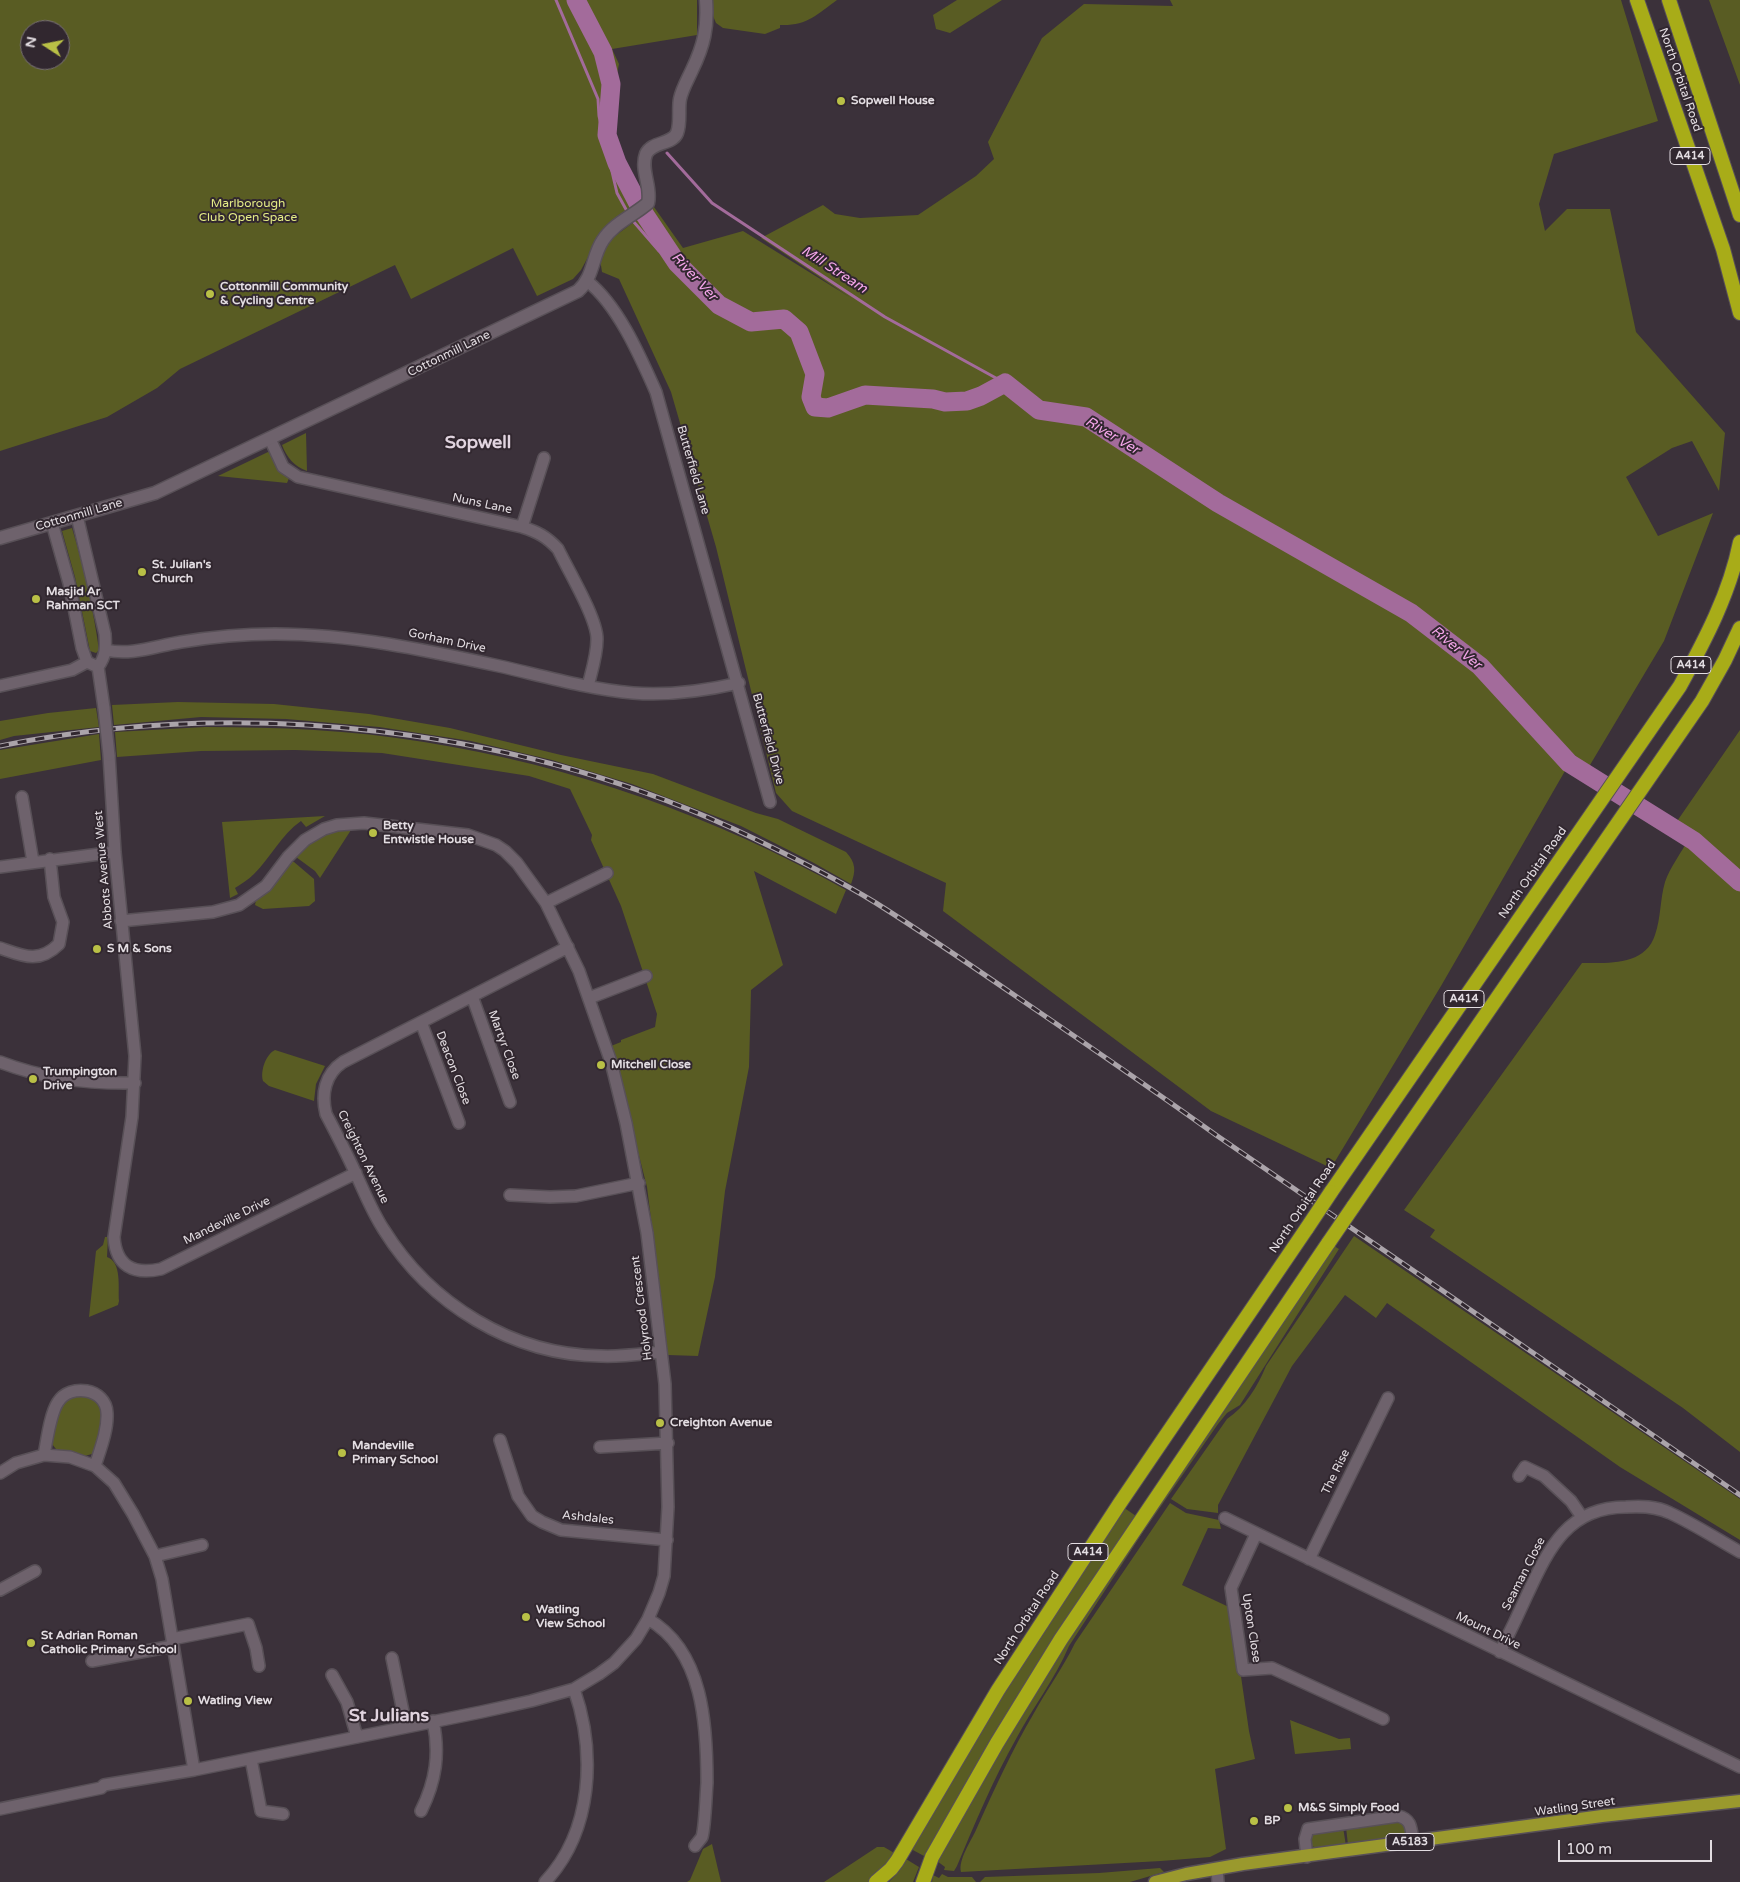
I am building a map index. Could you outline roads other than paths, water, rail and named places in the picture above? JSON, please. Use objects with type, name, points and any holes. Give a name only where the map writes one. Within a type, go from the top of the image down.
[{"type":"highway","name":"North Orbital Road","points":[[1637,0],[1722,250],[1740,313]]},
{"type":"highway","name":"North Orbital Road","points":[[1670,0],[1740,215]]},
{"type":"highway","name":"North Orbital Road","points":[[876,1882],[891,1869],[897,1860],[998,1690],[1120,1503],[1331,1192],[1680,686],[1700,648],[1732,574],[1740,542]]},
{"type":"highway","name":"A414","points":[[923,1882],[932,1857],[997,1743],[1061,1639],[1329,1242],[1702,702],[1740,628]]},
{"type":"main road","name":"Watling Street","points":[[1155,1882],[1217,1869],[1307,1856],[1602,1816],[1740,1801]]},
{"type":"street","points":[[587,281],[603,239],[611,230],[645,205],[649,199],[644,163],[647,151],[674,138],[678,132],[681,97],[704,43],[707,22],[706,0]]},
{"type":"street","name":"Cottonmill Lane","points":[[0,538],[155,493],[578,292],[587,281]]},
{"type":"street","name":"Butterfield Lane","points":[[587,281],[599,290],[634,343],[656,392],[738,683]]},
{"type":"street","name":"Nuns Lane","points":[[270,439],[283,467],[298,477],[522,527],[540,533],[550,540],[558,549],[594,623],[597,637],[596,651],[588,686]]},
{"type":"street","points":[[522,527],[544,458]]},
{"type":"street","points":[[0,686],[72,670],[103,659],[106,650],[105,634],[77,516]]},
{"type":"street","name":"Abbots Avenue West","points":[[52,523],[69,583],[82,648],[92,664],[104,708],[109,755],[114,852],[135,1056],[132,1117],[114,1237],[115,1250]]},
{"type":"street","name":"Gorham Drive","points":[[106,650],[122,653],[232,636],[313,635],[387,643],[588,686],[632,693],[692,692],[738,683]]},
{"type":"street","name":"Butterfield Drive","points":[[738,683],[770,802]]},
{"type":"street","points":[[22,797],[33,862]]},
{"type":"street","name":"Holyrood Crescent","points":[[121,921],[226,910],[239,905],[257,893],[273,878],[297,847],[316,833],[337,825],[364,823],[468,835],[496,845],[517,863],[546,903],[568,947],[589,998],[611,1062],[639,1183],[662,1352],[668,1442],[668,1540],[664,1576],[648,1619]]},
{"type":"street","points":[[0,867],[114,852]]},
{"type":"street","points":[[0,948],[22,956],[34,957],[44,956],[58,944],[63,922],[54,897],[50,859]]},
{"type":"street","points":[[546,903],[607,873]]},
{"type":"street","name":"Creighton Avenue","points":[[568,947],[335,1067],[325,1086],[323,1104],[326,1114],[383,1229],[418,1275],[440,1296],[488,1327],[540,1348],[599,1356],[662,1352]]},
{"type":"street","points":[[589,998],[646,976]]},
{"type":"street","name":"Martyr Close","points":[[472,996],[510,1102]]},
{"type":"street","name":"Deacon Close","points":[[421,1022],[459,1123]]},
{"type":"street","points":[[0,1062],[25,1072],[68,1081],[135,1083]]},
{"type":"street","name":"Mandeville Drive","points":[[115,1250],[123,1263],[131,1268],[141,1271],[161,1269],[356,1173]]},
{"type":"street","points":[[510,1194],[550,1197],[576,1196],[639,1183]]},
{"type":"street","points":[[44,1454],[57,1403],[67,1393],[80,1390],[88,1391],[101,1398],[107,1412],[105,1430],[95,1466]]},
{"type":"street","name":"The Rise","points":[[1309,1559],[1388,1398]]},
{"type":"street","name":"Ashdales","points":[[500,1440],[518,1496],[532,1516],[542,1522],[562,1530],[668,1540]]},
{"type":"street","points":[[600,1447],[668,1442]]},
{"type":"street","points":[[0,1472],[16,1463],[44,1454],[70,1457],[95,1466],[114,1484],[155,1556],[162,1579],[194,1770]]},
{"type":"street","points":[[1522,1467],[1544,1476],[1571,1501],[1582,1517]]},
{"type":"street","name":"Seaman Close","points":[[1500,1652],[1546,1556],[1556,1541],[1582,1517],[1614,1507],[1656,1508],[1670,1513],[1740,1552]]},
{"type":"street","name":"Mount Drive","points":[[1225,1518],[1740,1766]]},
{"type":"street","name":"Upton Close","points":[[1256,1534],[1231,1588],[1243,1670],[1272,1668],[1383,1719]]},
{"type":"street","points":[[155,1556],[202,1545]]},
{"type":"street","points":[[0,1590],[36,1570]]},
{"type":"street","points":[[0,1809],[101,1788],[104,1785],[251,1759],[531,1701],[574,1689],[614,1663],[636,1639],[648,1619],[664,1631],[682,1652],[691,1669],[702,1701],[707,1749],[706,1793],[702,1837],[695,1846]]},
{"type":"street","points":[[92,1661],[248,1624],[256,1648],[259,1666]]},
{"type":"street","points":[[392,1658],[406,1726]]},
{"type":"street","points":[[332,1675],[347,1702],[358,1737]]},
{"type":"street","points":[[545,1882],[561,1861],[576,1835],[583,1815],[586,1791],[585,1731],[581,1709],[574,1689]]},
{"type":"street","points":[[421,1811],[436,1774],[437,1743],[433,1721]]},
{"type":"street","points":[[251,1759],[257,1815],[283,1814]]},
{"type":"street","points":[[1307,1856],[1305,1838],[1308,1829],[1344,1823],[1398,1816],[1405,1817],[1411,1826],[1414,1842]]},
{"type":"street","points":[[1217,1869],[1218,1882]]},
{"type":"waterway","points":[[556,0],[598,99],[599,116],[617,193],[628,213]]},
{"type":"waterway","name":"River Ver","points":[[576,0],[603,52],[611,84],[607,135],[617,163],[641,209],[677,263],[719,305],[751,322],[784,319],[799,332],[815,374],[811,397],[815,407],[828,408],[865,395],[933,399],[945,402],[967,401],[1005,383],[1039,410],[1086,417],[1218,503],[1411,613],[1480,666],[1569,763],[1694,841],[1740,882]]},
{"type":"waterway","name":"Mill Stream","points":[[667,153],[712,203],[885,317],[1005,383]]},
{"type":"waterway","points":[[633,221],[659,251],[677,263]]},
{"type":"railway","points":[[0,746],[94,731],[190,724],[287,724],[384,732],[480,747],[574,770],[666,800],[800,861],[876,903],[1094,1050],[1740,1495]]},
{"type":"place","name":"Sopwell House","points":[[841,101]]},
{"type":"place","name":"Cottonmill Community & Cycling Centre","points":[[210,294]]},
{"type":"place","name":"St. Julian's Church","points":[[142,572]]},
{"type":"place","name":"Masjid Ar Rahman SCT","points":[[36,599]]},
{"type":"place","name":"Betty Entwistle House","points":[[373,833]]},
{"type":"place","name":"S M & Sons","points":[[97,949]]},
{"type":"place","name":"Mitchell Close","points":[[601,1065]]},
{"type":"place","name":"Trumpington Drive","points":[[33,1079]]},
{"type":"place","name":"Creighton Avenue","points":[[660,1423]]},
{"type":"place","name":"Mandeville Primary School","points":[[342,1453]]},
{"type":"place","name":"Watling View School","points":[[526,1617]]},
{"type":"place","name":"St Adrian Roman Catholic Primary School","points":[[31,1643]]},
{"type":"place","name":"Watling View","points":[[188,1701]]},
{"type":"place","name":"M&S Simply Food","points":[[1288,1808]]},
{"type":"place","name":"BP","points":[[1254,1821]]},
{"type":"district","name":"Sopwell","points":[[478,443]]},
{"type":"district","name":"St Julians","points":[[389,1716]]},
{"type":"park label","name":"Marlborough Club Open Space","points":[[248,211]]}]
